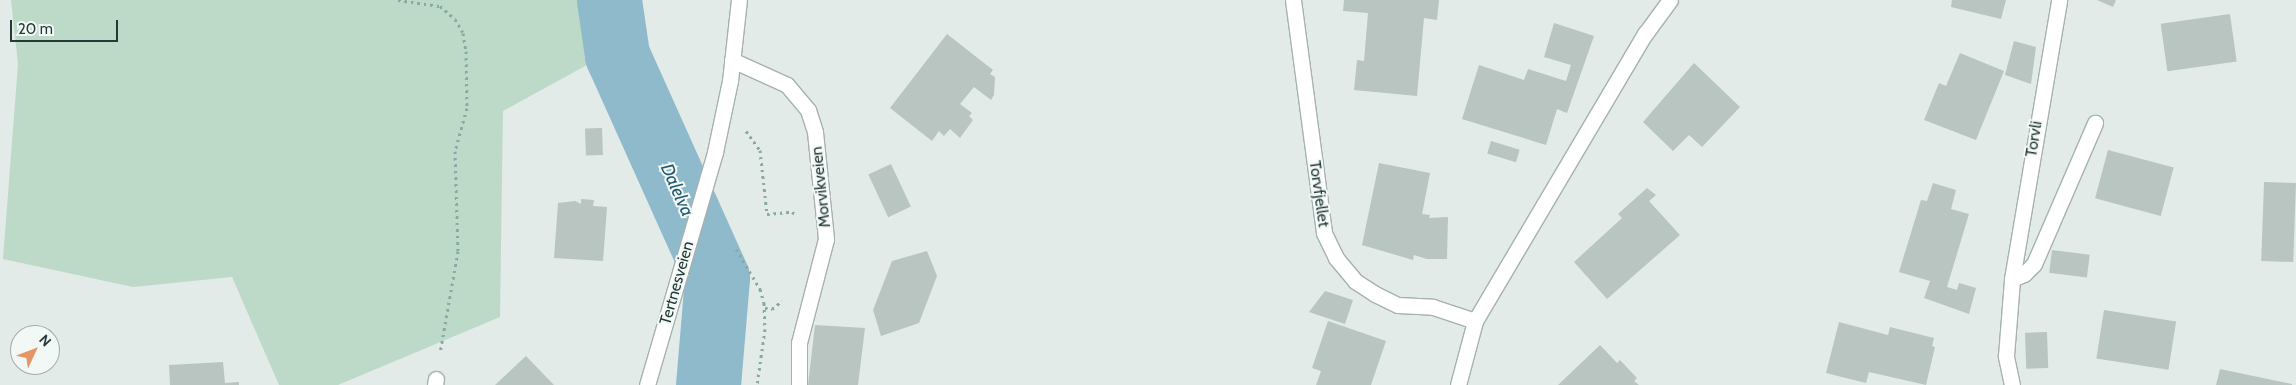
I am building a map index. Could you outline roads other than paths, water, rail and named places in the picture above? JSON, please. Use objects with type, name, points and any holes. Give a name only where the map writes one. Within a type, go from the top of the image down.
[{"type":"street","points":[[732,60],[739,0]]},
{"type":"street","name":"Torvfjellet","points":[[1293,0],[1324,233],[1336,258],[1355,281],[1383,298],[1398,304],[1456,312],[1475,321]]},
{"type":"street","points":[[1458,385],[1475,321],[1645,34],[1670,0]]},
{"type":"street","name":"Torvli","points":[[2012,385],[2006,356],[2012,279],[2059,0]]},
{"type":"street","name":"Tertnesveien","points":[[647,385],[715,152],[732,60]]},
{"type":"street","name":"Morvikveien","points":[[732,60],[787,85],[808,110],[815,132],[826,238],[799,343],[799,385]]},
{"type":"street","points":[[2012,279],[2024,274],[2034,264],[2094,123]]},
{"type":"waterway","name":"Dalelva","points":[[609,0],[617,55],[717,278],[708,385]]}]
